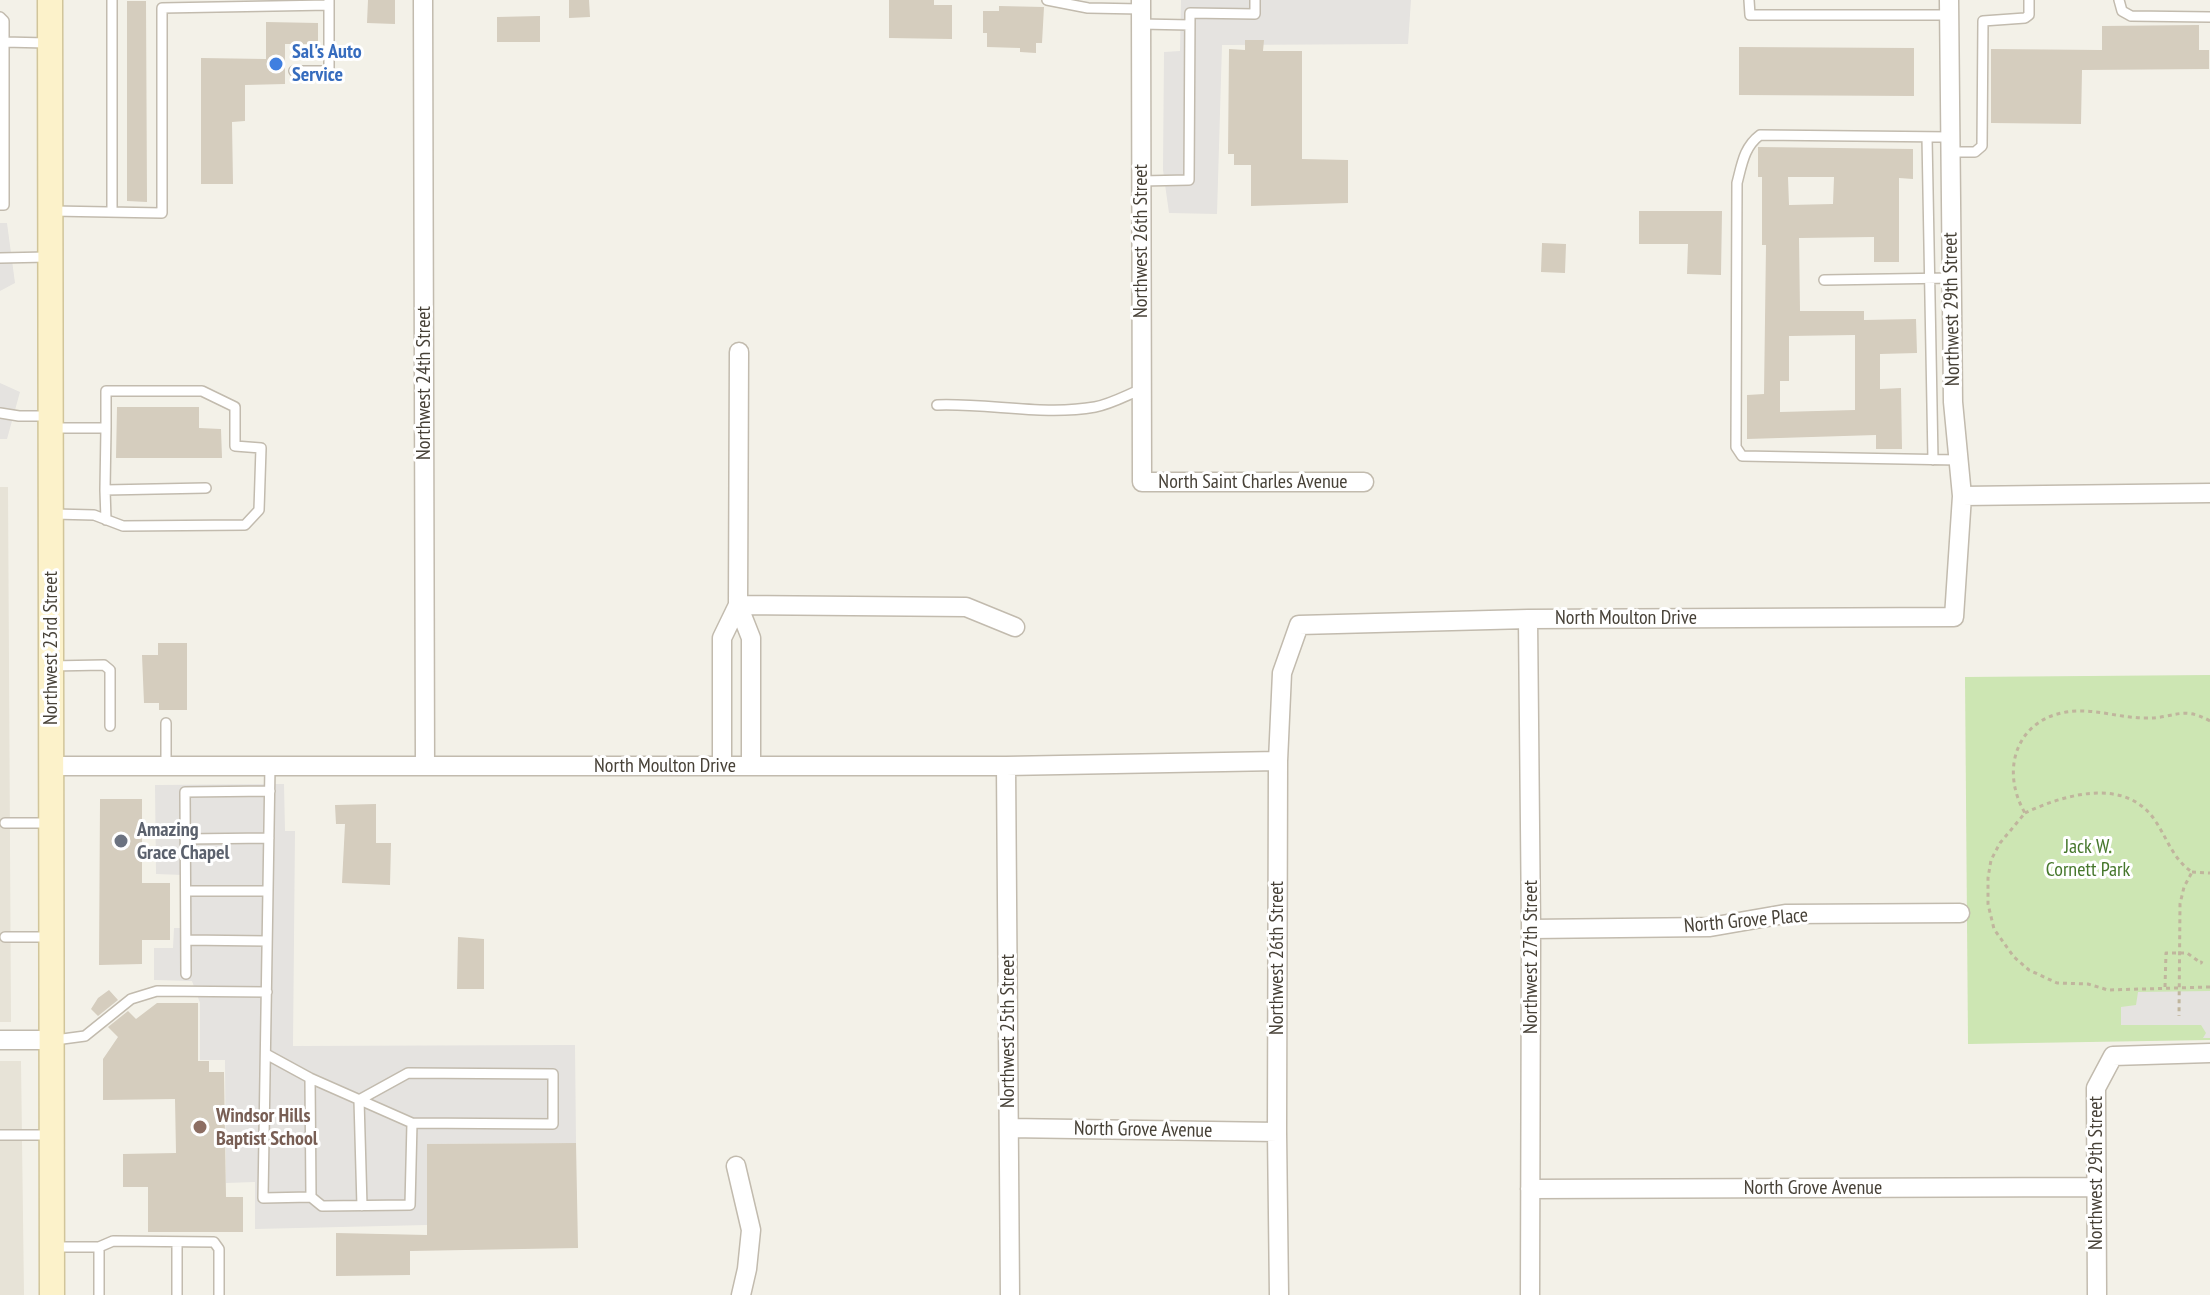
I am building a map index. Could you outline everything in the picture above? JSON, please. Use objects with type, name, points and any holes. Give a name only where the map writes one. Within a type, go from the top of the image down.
[{"type":"main road","name":"Northwest 23rd Street","points":[[50,0],[52,1295]]},
{"type":"street","name":"Northwest 24th Street","points":[[423,0],[425,766]]},
{"type":"street","name":"Northwest 29th Street","points":[[1949,7],[1953,402],[1962,496],[1954,617]]},
{"type":"street","name":"Northwest 26th Street","points":[[1141,11],[1142,482]]},
{"type":"street","points":[[739,352],[738,605],[751,638],[751,766]]},
{"type":"street","name":"North Saint Charles Avenue","points":[[1142,482],[1364,482]]},
{"type":"street","points":[[1962,496],[2210,493]]},
{"type":"street","points":[[738,605],[966,607],[1015,627]]},
{"type":"street","points":[[722,766],[722,638],[738,605]]},
{"type":"street","name":"North Moulton Drive","points":[[1299,625],[1528,619],[1954,617]]},
{"type":"street","name":"Northwest 27th Street","points":[[1528,619],[1530,1295]]},
{"type":"street","name":"Northwest 26th Street","points":[[1279,1295],[1278,761],[1282,673],[1299,625]]},
{"type":"street","points":[[722,681],[750,681]]},
{"type":"street","name":"North Moulton Drive","points":[[51,766],[1006,766],[1278,761]]},
{"type":"street","name":"Northwest 25th Street","points":[[1006,766],[1010,1295]]},
{"type":"street","name":"North Grove Place","points":[[1531,929],[1710,927],[1785,914],[1960,913]]},
{"type":"street","points":[[0,1040],[51,1040]]},
{"type":"street","name":"Northwest 29th Street","points":[[2097,1295],[2096,1088],[2113,1056],[2210,1053]]},
{"type":"street","name":"North Grove Avenue","points":[[1009,1128],[1277,1132]]},
{"type":"street","points":[[736,1166],[751,1230],[741,1295]]},
{"type":"street","name":"North Grove Avenue","points":[[1530,1189],[2095,1187]]},
{"type":"lane","points":[[112,0],[112,212]]},
{"type":"lane","points":[[1047,0],[1088,8],[1141,11],[1190,25]]},
{"type":"lane","points":[[1141,181],[1189,180],[1190,13],[1255,14],[1255,0]]},
{"type":"lane","points":[[1749,0],[1750,15],[1949,7]]},
{"type":"lane","points":[[1958,460],[1742,456],[1736,447],[1737,183],[1745,152],[1760,135],[1927,137],[1975,152],[1982,146],[1983,21],[2025,18],[2029,15],[2029,0]]},
{"type":"lane","points":[[2119,0],[2122,11],[2131,16],[2210,17]]},
{"type":"lane","points":[[50,211],[162,213],[162,4],[329,2],[329,71],[294,71]]},
{"type":"lane","points":[[0,17],[4,21],[4,205],[0,205]]},
{"type":"lane","points":[[3,39],[50,43]]},
{"type":"lane","points":[[1927,137],[1933,460]]},
{"type":"lane","points":[[0,257],[51,257]]},
{"type":"lane","points":[[1824,280],[1952,278]]},
{"type":"lane","points":[[937,405],[1071,410],[1098,407],[1142,389]]},
{"type":"lane","points":[[51,514],[94,515],[106,520],[123,526],[245,525],[259,510],[261,448],[235,446],[235,407],[202,391],[106,391],[106,520]]},
{"type":"lane","points":[[2,414],[106,428]]},
{"type":"lane","points":[[105,490],[206,488]]},
{"type":"lane","points":[[51,666],[104,665],[110,670],[110,726]]},
{"type":"lane","points":[[166,723],[166,766]]},
{"type":"lane","points":[[270,766],[263,1198],[311,1197],[322,1206],[410,1205],[412,1123]]},
{"type":"lane","points":[[186,974],[185,792],[270,791]]},
{"type":"lane","points":[[5,823],[51,823]]},
{"type":"lane","points":[[185,839],[269,838]]},
{"type":"lane","points":[[186,891],[268,891]]},
{"type":"lane","points":[[5,937],[51,937]]},
{"type":"lane","points":[[186,940],[267,941]]},
{"type":"lane","points":[[51,1040],[85,1036],[131,999],[157,991],[267,992]]},
{"type":"lane","points":[[266,1054],[310,1078],[359,1100],[412,1123],[553,1124],[553,1074],[408,1073],[359,1100]]},
{"type":"lane","points":[[310,1078],[311,1197]]},
{"type":"lane","points":[[359,1100],[362,1206]]},
{"type":"lane","points":[[0,1135],[51,1135]]},
{"type":"lane","points":[[52,1247],[99,1247],[113,1241],[214,1242],[219,1249],[219,1295]]},
{"type":"lane","points":[[177,1242],[177,1295]]},
{"type":"lane","points":[[99,1247],[99,1295]]},
{"type":"path","points":[[2025,813],[2014,791],[2011,776],[2013,758],[2028,732],[2052,715],[2078,711],[2159,718],[2185,711],[2210,721]]},
{"type":"path","points":[[2210,873],[2192,872],[2178,863],[2155,819],[2143,806],[2130,798],[2111,793],[2090,793],[2055,801],[2025,813],[2006,835],[1991,860],[1988,878],[1988,904],[1994,929],[2014,957],[2044,978],[2066,985],[2088,984],[2108,990],[2210,987]]},
{"type":"path","points":[[2179,1016],[2180,904],[2192,872]]},
{"type":"path","points":[[2165,987],[2166,953],[2187,953],[2202,961]]},
{"type":"shaded area","points":[[1181,0],[1411,0],[1408,44],[1222,45],[1217,214],[1169,213],[1163,170],[1164,52],[1180,51]]},
{"type":"shaded area","points":[[0,223],[7,223],[15,283],[0,291]]},
{"type":"shaded area","points":[[0,383],[20,392],[7,439],[0,439]]},
{"type":"shaded area","points":[[0,487],[8,487],[11,1022],[0,1022]]},
{"type":"shaded area","points":[[284,784],[285,831],[295,831],[293,1046],[575,1045],[576,1143],[428,1144],[427,1225],[255,1229],[255,1182],[226,1183],[225,1060],[200,1060],[200,1003],[192,981],[154,980],[154,948],[173,948],[174,928],[183,928],[183,875],[156,874],[155,785]]},
{"type":"shaded area","points":[[2210,991],[2210,1038],[2203,1038],[2206,1033],[2201,1025],[2121,1025],[2121,1007],[2136,1005],[2138,992]]},
{"type":"shaded area","points":[[0,1061],[21,1061],[24,1295],[0,1295]]},
{"type":"green space","name":"Jack W. Cornett Park","points":[[2210,675],[2210,1040],[1968,1044],[1965,677]]},
{"type":"building","points":[[368,0],[395,0],[395,24],[367,23]]},
{"type":"building","points":[[569,0],[589,0],[590,17],[569,18]]},
{"type":"building","points":[[889,0],[934,0],[934,5],[952,5],[952,39],[889,38]]},
{"type":"building","points":[[127,1],[146,1],[147,202],[127,201]]},
{"type":"building","points":[[999,6],[1044,7],[1042,43],[1036,43],[1036,53],[1020,52],[1020,48],[987,47],[987,33],[983,33],[983,11],[999,11]]},
{"type":"building","points":[[540,16],[540,42],[497,42],[497,17]]},
{"type":"building","points":[[266,22],[318,23],[318,44],[285,44],[285,84],[245,85],[245,121],[232,122],[233,184],[201,184],[201,58],[266,59]]},
{"type":"building","points":[[2199,25],[2199,50],[2209,50],[2209,69],[2082,70],[2081,124],[1991,123],[1991,49],[2102,50],[2102,26]]},
{"type":"building","points":[[1245,40],[1264,40],[1263,51],[1302,51],[1302,159],[1348,160],[1348,203],[1251,206],[1251,165],[1234,165],[1234,154],[1228,154],[1229,49],[1245,50]]},
{"type":"building","points":[[1739,47],[1914,48],[1914,96],[1739,95]]},
{"type":"building","points":[[1758,147],[1913,149],[1913,179],[1899,178],[1899,262],[1874,262],[1874,237],[1799,238],[1800,311],[1864,311],[1864,320],[1916,319],[1917,353],[1880,354],[1880,389],[1901,388],[1902,449],[1876,449],[1876,435],[1747,439],[1747,395],[1764,394],[1766,245],[1762,245],[1762,177],[1758,177]],"holes":[[[1788,177],[1834,177],[1833,204],[1789,205]],[[1855,335],[1855,410],[1780,412],[1780,381],[1789,381],[1789,336]]]},
{"type":"building","points":[[1639,211],[1722,211],[1721,275],[1687,274],[1688,244],[1639,244]]},
{"type":"building","points":[[1542,243],[1566,244],[1565,273],[1541,272]]},
{"type":"building","points":[[117,407],[199,407],[199,428],[221,429],[222,458],[116,458]]},
{"type":"building","points":[[158,643],[187,643],[187,710],[159,710],[159,703],[144,703],[142,655],[158,655]]},
{"type":"building","name":"Amazing Grace Chapel","points":[[100,799],[142,799],[142,883],[170,883],[170,940],[142,940],[142,964],[99,965]]},
{"type":"building","points":[[376,804],[376,843],[391,843],[390,885],[342,883],[345,824],[336,824],[335,805]]},
{"type":"building","points":[[458,937],[484,939],[484,989],[457,989]]},
{"type":"building","points":[[109,990],[118,1000],[98,1016],[91,1009],[98,998]]},
{"type":"building","name":"Windsor Hills Baptist School","points":[[157,1003],[198,1003],[198,1061],[209,1061],[209,1072],[224,1072],[226,1197],[243,1197],[243,1232],[148,1232],[148,1187],[123,1187],[123,1154],[176,1153],[175,1099],[103,1100],[103,1059],[118,1037],[108,1027],[128,1011],[136,1019]]},
{"type":"building","points":[[576,1143],[578,1248],[410,1251],[410,1275],[336,1276],[336,1233],[427,1235],[427,1144]]},
{"type":"place","name":"Sal's Auto Service","points":[[276,64]]},
{"type":"place","name":"Amazing Grace Chapel","points":[[121,841]]},
{"type":"place","name":"Windsor Hills Baptist School","points":[[200,1127]]}]
